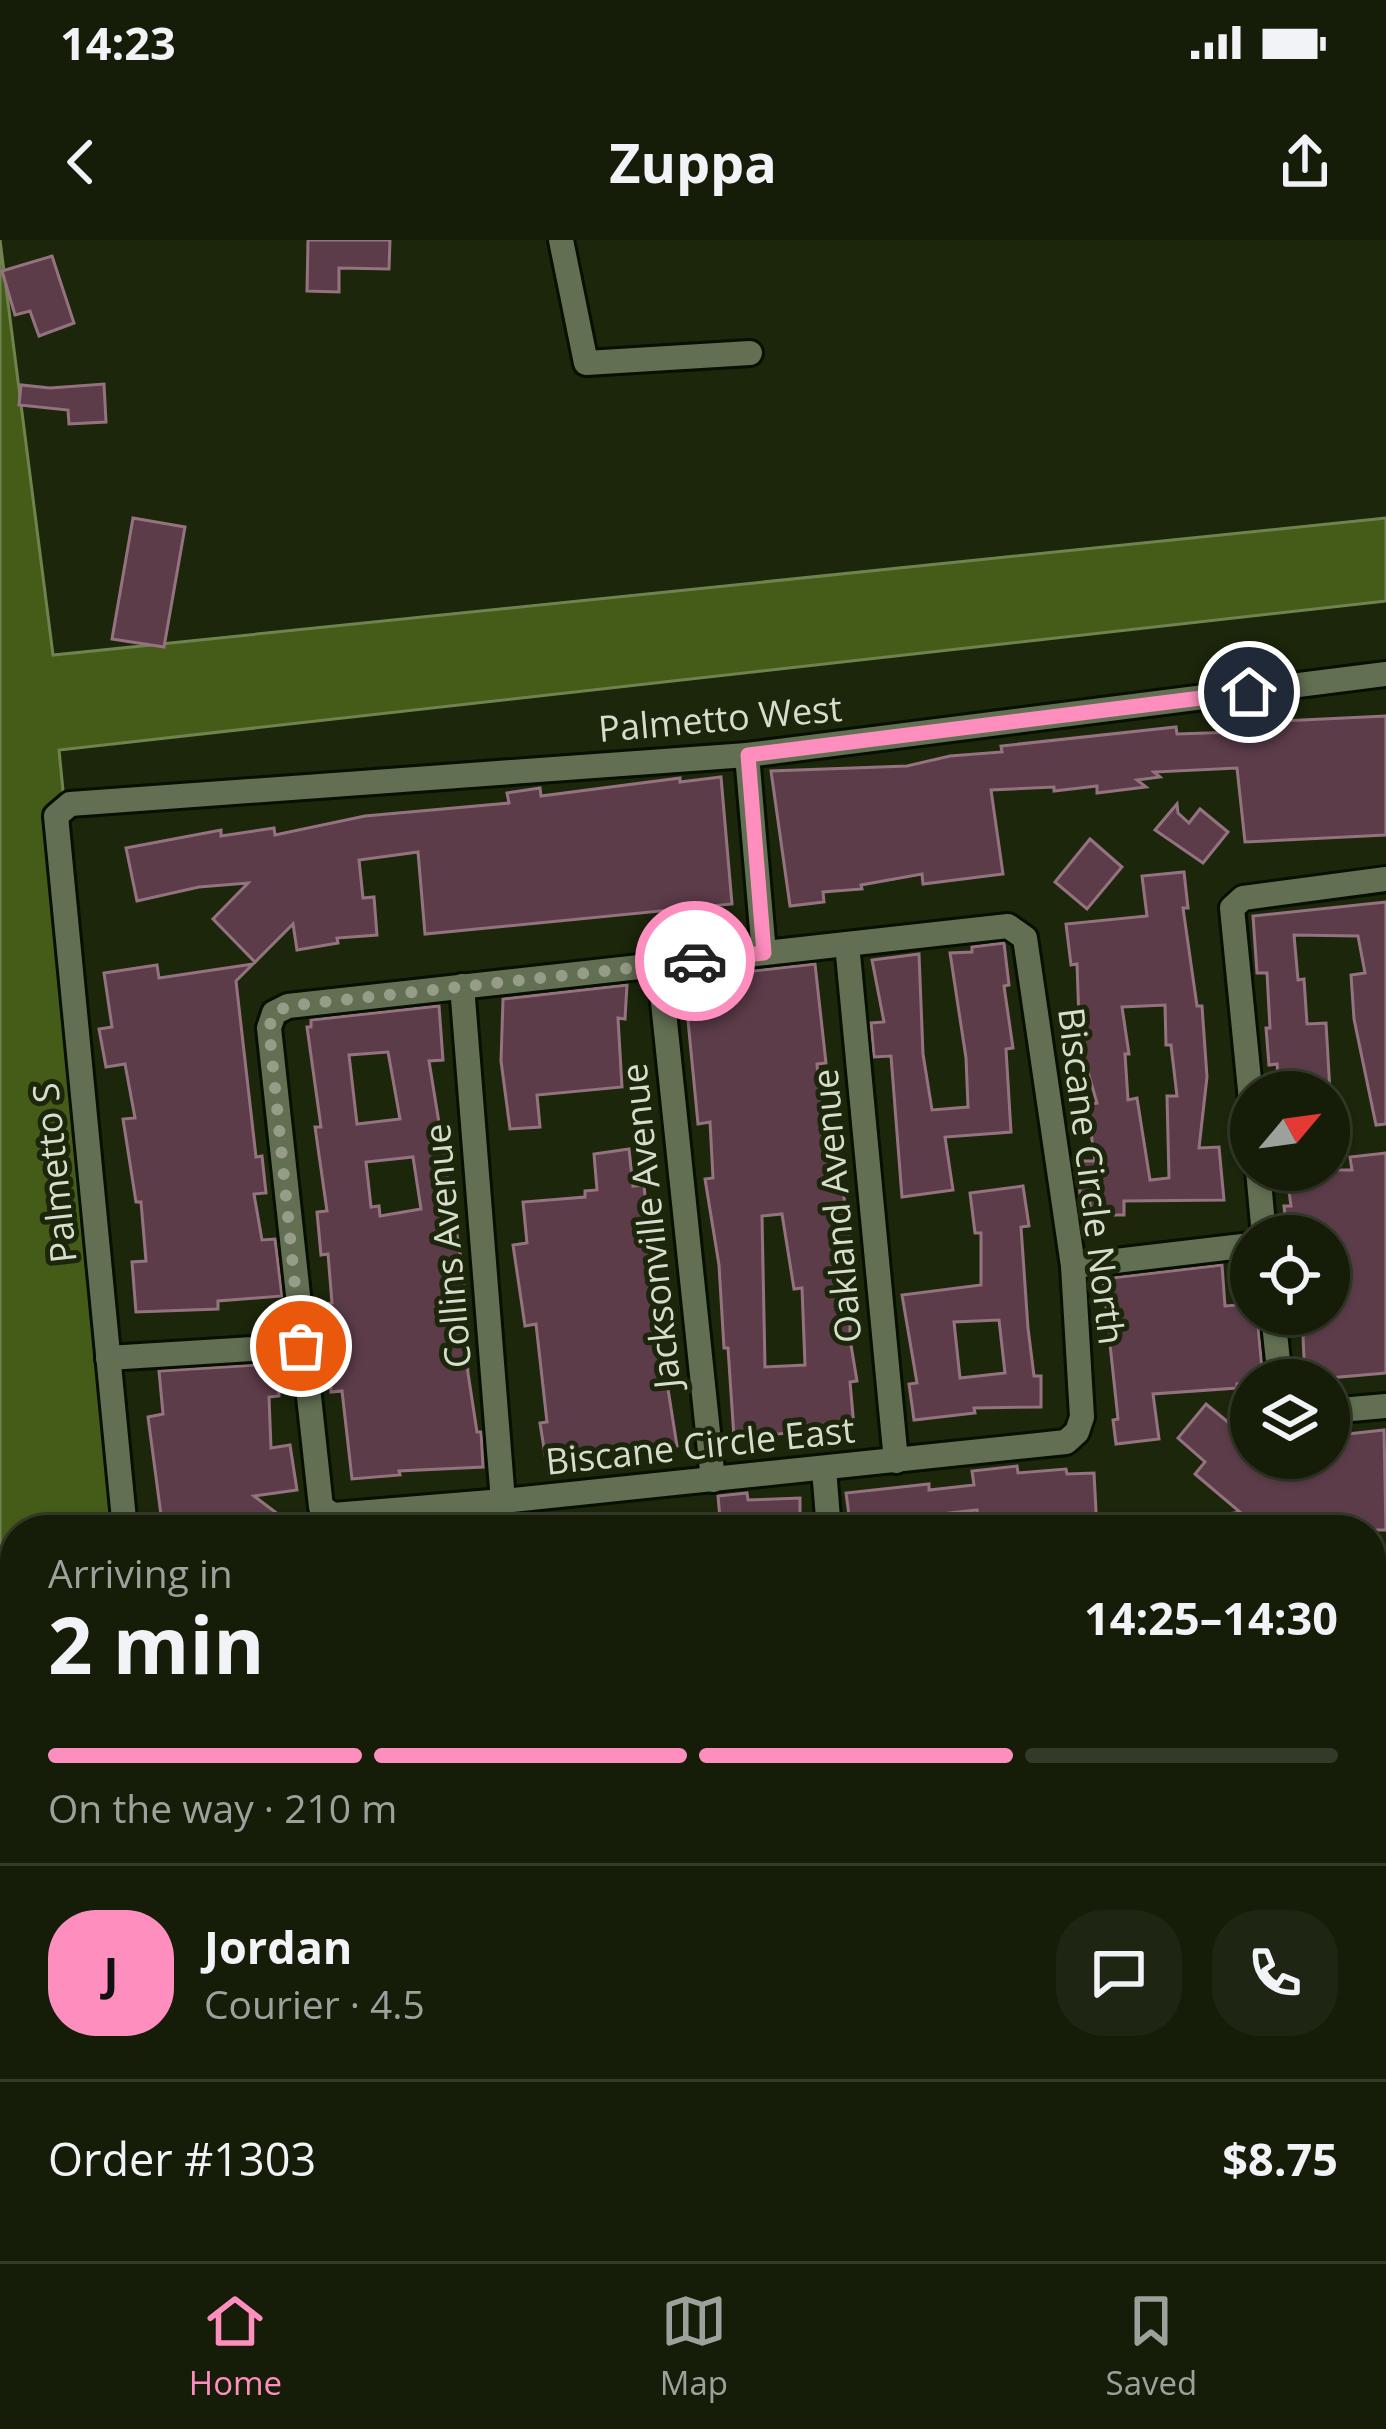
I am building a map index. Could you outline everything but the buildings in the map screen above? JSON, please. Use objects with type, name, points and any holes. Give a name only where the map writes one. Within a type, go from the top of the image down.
[{"type":"street","points":[[561,240],[586,363],[751,353]]},
{"type":"street","name":"Palmetto West","points":[[60,809],[70,804],[748,755],[1386,674]]},
{"type":"street","points":[[748,755],[764,953]]},
{"type":"street","name":"Palmetto S","points":[[60,809],[56,816],[124,1515]]},
{"type":"street","points":[[1248,1071],[1232,908],[1236,901],[1386,878]]},
{"type":"street","name":"Biscane Circle North","points":[[847,944],[1008,926],[1024,938],[1073,1267],[1082,1417],[1077,1432]]},
{"type":"street","points":[[109,1358],[301,1346],[269,1028],[274,1013],[288,1006],[847,944]]},
{"type":"street","name":"Oakland Avenue","points":[[847,944],[896,1461]]},
{"type":"street","name":"Jacksonville Avenue","points":[[659,964],[713,1480]]},
{"type":"street","name":"Collins Avenue","points":[[462,986],[503,1502]]},
{"type":"street","points":[[1073,1267],[1230,1248]]},
{"type":"street","name":"Biscane Circle East","points":[[301,1346],[321,1507],[333,1514],[503,1502],[896,1461],[1066,1442],[1077,1432]]},
{"type":"street","points":[[1350,1409],[1386,1406]]},
{"type":"street","points":[[824,1468],[828,1515]]},
{"type":"shaded area","points":[[0,240],[53,655],[1386,518],[1386,601],[59,750],[135,1515],[0,1515]]},
{"type":"way so far","points":[[301,1346],[269,1028],[274,1013],[288,1006],[695,961]]},
{"type":"route","points":[[695,961],[764,953],[748,755],[1249,692]]}]
